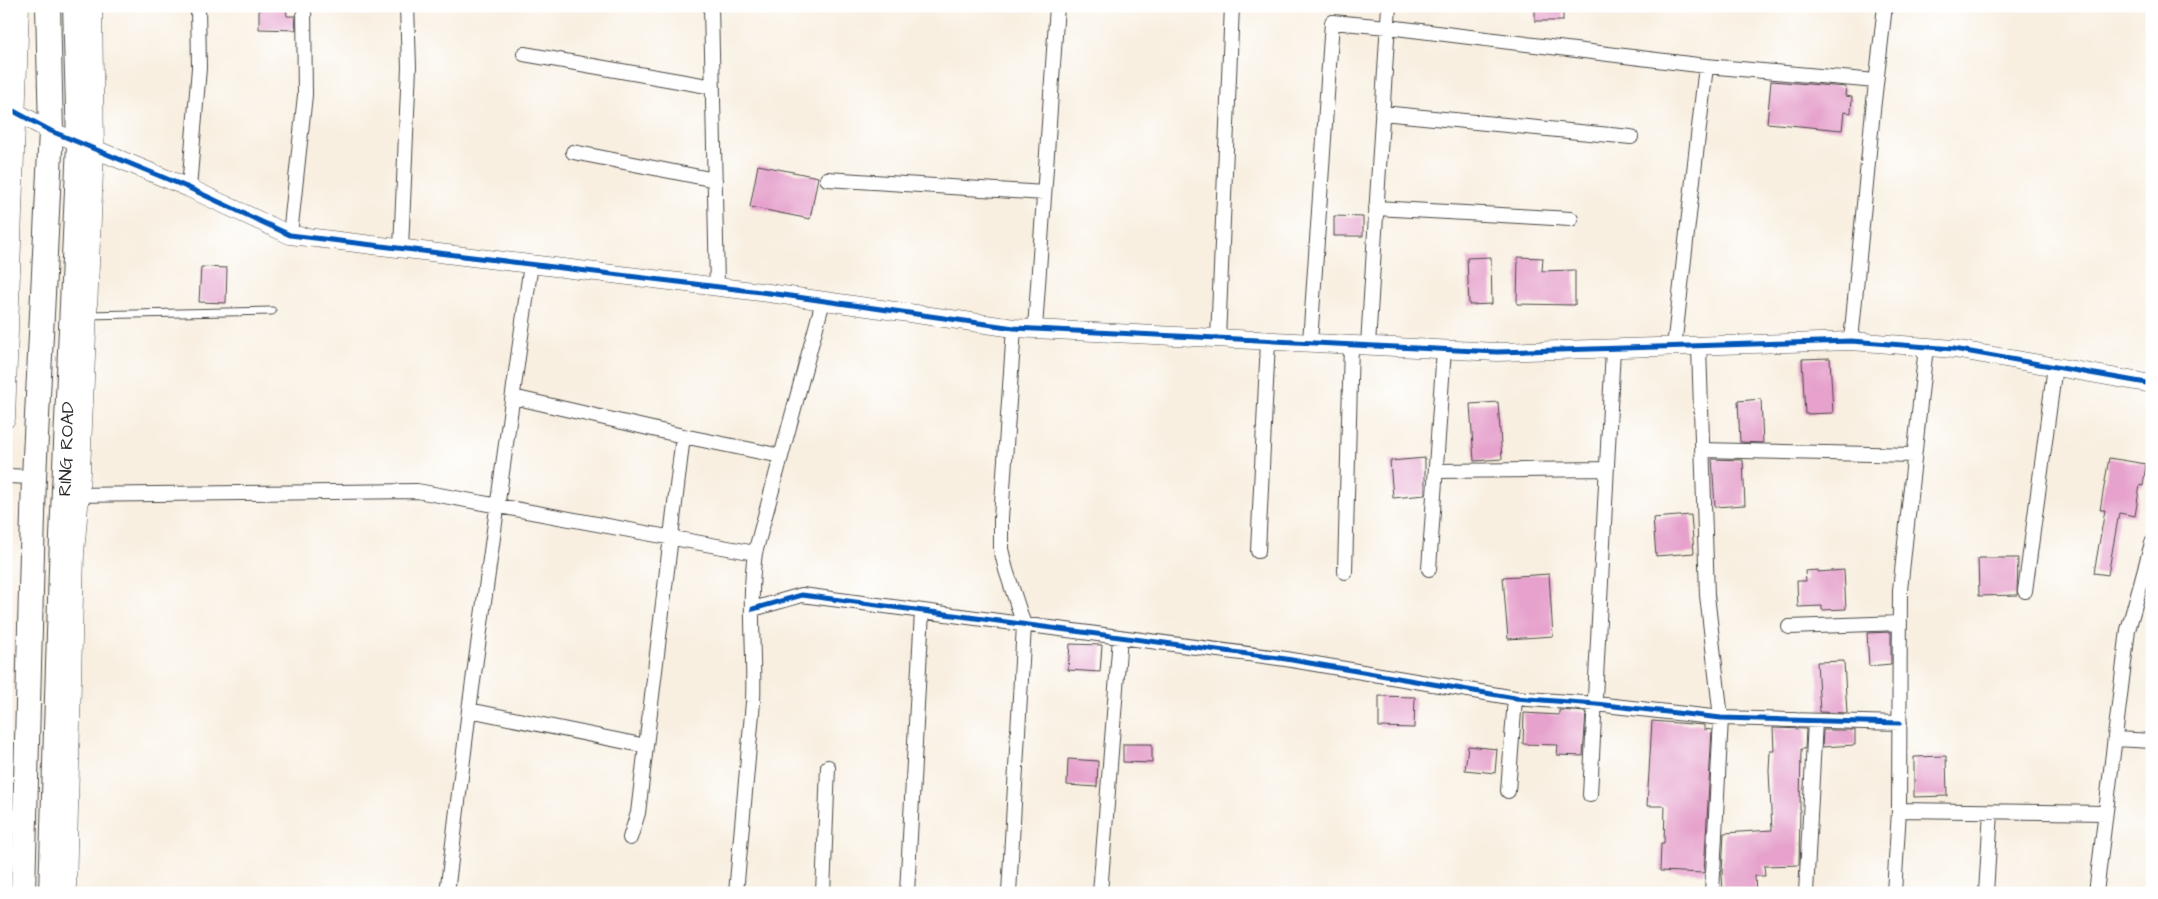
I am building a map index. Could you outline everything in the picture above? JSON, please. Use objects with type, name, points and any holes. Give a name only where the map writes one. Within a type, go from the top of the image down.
[{"type":"highway","name":"RING ROAD","points":[[23,893],[34,477],[50,131],[48,6]]},
{"type":"highway","name":"RING ROAD","points":[[51,893],[72,495],[87,146],[75,6]]},
{"type":"street","points":[[6,419],[12,271],[11,110],[20,6]]},
{"type":"street","points":[[67,893],[75,553],[72,495],[87,316],[87,146],[93,6]]},
{"type":"street","points":[[190,188],[199,68],[198,6]]},
{"type":"street","points":[[290,235],[305,95],[304,6]]},
{"type":"street","points":[[401,248],[409,67],[407,6]]},
{"type":"street","points":[[712,6],[717,287]]},
{"type":"street","points":[[1035,329],[1057,6]]},
{"type":"street","points":[[1218,339],[1232,6]]},
{"type":"street","points":[[1345,572],[1359,344],[1376,208],[1389,6]]},
{"type":"street","points":[[1851,341],[1885,6]]},
{"type":"street","points":[[1310,342],[1332,22],[1388,27],[1706,66],[1876,82]]},
{"type":"street","points":[[524,54],[713,87]]},
{"type":"street","points":[[1674,347],[1706,66]]},
{"type":"street","points":[[11,110],[50,131],[190,188],[290,235],[717,287],[1014,328],[1497,352],[1851,341],[1954,349],[2152,384]]},
{"type":"street","points":[[1382,113],[1631,137]]},
{"type":"street","points":[[573,152],[715,180]]},
{"type":"street","points":[[827,179],[1044,193]]},
{"type":"street","points":[[1376,208],[1571,219]]},
{"type":"street","points":[[447,893],[469,710],[531,264]]},
{"type":"street","points":[[736,893],[753,702],[752,575],[755,553],[823,301]]},
{"type":"street","points":[[1010,893],[1024,625],[1001,549],[1001,518],[1014,328]]},
{"type":"street","points":[[1258,551],[1268,341]]},
{"type":"street","points":[[1699,347],[1707,595],[1721,718],[1712,893]]},
{"type":"street","points":[[1894,893],[1899,810],[1900,590],[1926,347]]},
{"type":"street","points":[[1429,569],[1444,349]]},
{"type":"street","points":[[1590,794],[1613,349]]},
{"type":"street","points":[[2025,591],[2055,366]]},
{"type":"street","points":[[513,397],[683,436],[781,456]]},
{"type":"street","points":[[630,838],[638,813],[683,436]]},
{"type":"street","points":[[1702,450],[1914,456]]},
{"type":"street","points":[[1436,471],[1607,469]]},
{"type":"street","points":[[6,476],[34,477]]},
{"type":"street","points":[[72,495],[417,491],[755,553]]},
{"type":"street","points":[[2096,893],[2128,630],[2152,543]]},
{"type":"street","points":[[753,609],[802,595],[1286,660],[1515,698],[1596,704],[1721,718],[1900,723]]},
{"type":"street","points":[[907,893],[922,611]]},
{"type":"street","points":[[1789,627],[1900,623]]},
{"type":"street","points":[[1100,893],[1120,637]]},
{"type":"street","points":[[1508,792],[1515,698]]},
{"type":"street","points":[[469,710],[646,746]]},
{"type":"street","points":[[1806,893],[1815,721]]},
{"type":"street","points":[[2116,739],[2152,741]]},
{"type":"street","points":[[824,893],[828,767]]},
{"type":"street","points":[[1899,810],[2105,813]]},
{"type":"street","points":[[1986,893],[1991,812]]},
{"type":"lane","points":[[87,316],[272,311]]},
{"type":"building","points":[[259,6],[286,6],[287,16],[295,16],[296,30],[259,29]]},
{"type":"building","points":[[1535,6],[1563,6],[1563,21],[1535,21]]},
{"type":"building","points":[[1771,81],[1846,87],[1845,96],[1852,97],[1851,113],[1844,112],[1842,130],[1767,123]]},
{"type":"building","points":[[758,165],[818,177],[810,219],[750,207]]},
{"type":"building","points":[[1334,216],[1363,217],[1363,236],[1334,236]]},
{"type":"building","points":[[1491,257],[1492,304],[1469,305],[1467,258]]},
{"type":"building","points":[[1518,257],[1543,258],[1542,271],[1575,270],[1575,305],[1517,304]]},
{"type":"building","points":[[201,267],[227,268],[226,303],[199,302]]},
{"type":"building","points":[[1830,358],[1833,413],[1805,414],[1802,359]]},
{"type":"building","points":[[1761,399],[1763,443],[1740,442],[1738,401]]},
{"type":"building","points":[[1498,402],[1502,459],[1474,461],[1470,404]]},
{"type":"building","points":[[1425,458],[1425,495],[1393,498],[1390,461]]},
{"type":"building","points":[[2109,458],[2146,464],[2143,486],[2140,485],[2135,516],[2119,513],[2108,575],[2094,573],[2105,510],[2100,510]]},
{"type":"building","points":[[1712,459],[1743,460],[1745,505],[1715,507]]},
{"type":"building","points":[[1691,515],[1694,553],[1656,556],[1653,518]]},
{"type":"building","points":[[1978,558],[2018,558],[2017,595],[1979,596]]},
{"type":"building","points":[[1818,570],[1818,572],[1844,570],[1846,609],[1822,610],[1822,606],[1798,607],[1797,581],[1806,581],[1805,571]]},
{"type":"building","points":[[1549,574],[1553,636],[1508,639],[1503,577]]},
{"type":"building","points":[[1891,632],[1891,664],[1869,666],[1867,633]]},
{"type":"building","points":[[1070,644],[1102,645],[1100,672],[1068,670]]},
{"type":"building","points":[[1844,661],[1847,713],[1820,712],[1817,662]]},
{"type":"building","points":[[1379,696],[1415,697],[1414,728],[1379,727]]},
{"type":"building","points":[[1559,710],[1586,712],[1583,756],[1557,755],[1558,745],[1523,744],[1524,713],[1559,715]]},
{"type":"building","points":[[1652,721],[1704,725],[1704,729],[1712,730],[1704,873],[1660,871],[1661,844],[1664,844],[1665,806],[1647,806]]},
{"type":"building","points":[[1773,728],[1806,729],[1805,749],[1801,749],[1799,865],[1764,866],[1765,876],[1755,876],[1756,893],[1723,893],[1724,833],[1772,830],[1769,771],[1770,751],[1774,751]]},
{"type":"building","points":[[1823,730],[1855,730],[1855,745],[1822,747]]},
{"type":"building","points":[[1123,744],[1152,744],[1152,763],[1123,762]]},
{"type":"building","points":[[1468,746],[1497,749],[1495,773],[1465,770]]},
{"type":"building","points":[[1946,756],[1947,796],[1914,797],[1914,757]]},
{"type":"building","points":[[1068,759],[1098,761],[1097,787],[1067,785]]},
{"type":"cycle path","points":[[6,107],[51,131],[189,188],[290,235],[769,293],[1014,328],[1497,352],[1851,341],[1954,349],[2152,384]]},
{"type":"cycle path","points":[[753,609],[802,595],[1286,659],[1515,698],[1596,704],[1721,718],[1900,723]]}]
